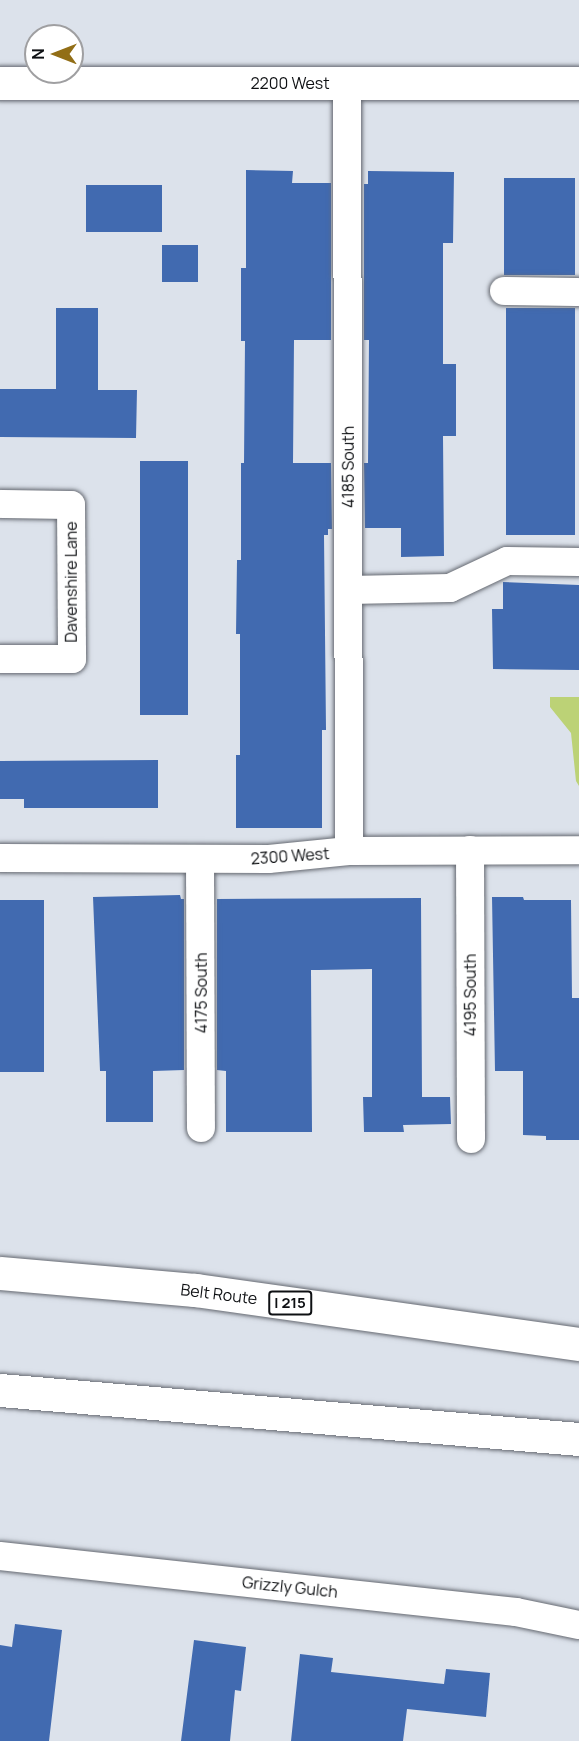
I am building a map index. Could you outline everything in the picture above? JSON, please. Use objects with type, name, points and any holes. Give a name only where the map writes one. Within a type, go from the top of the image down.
[{"type":"main road","name":"2200 West","points":[[0,83],[579,83]]},
{"type":"main road","name":"Belt Route","points":[[0,1273],[195,1290],[579,1344]]},
{"type":"main road","points":[[0,1390],[579,1440]]},
{"type":"street","name":"4185 South","points":[[346,83],[349,851]]},
{"type":"street","points":[[504,291],[579,292]]},
{"type":"street","name":"Davenshire Lane","points":[[0,504],[71,505],[72,659],[0,659]]},
{"type":"street","points":[[348,590],[450,588],[507,561],[579,562]]},
{"type":"street","name":"4195 South","points":[[470,850],[471,1139]]},
{"type":"street","name":"2300 West","points":[[0,858],[269,859],[349,851],[579,850]]},
{"type":"street","name":"4175 South","points":[[200,859],[201,1128]]},
{"type":"street","name":"Grizzly Gulch","points":[[0,1556],[516,1612],[579,1625]]},
{"type":"green space","points":[[550,697],[579,697],[579,786],[576,781],[571,733],[550,707]]},
{"type":"building","points":[[246,170],[293,171],[292,183],[331,183],[331,340],[294,340],[293,463],[331,463],[332,529],[328,529],[328,535],[324,535],[326,730],[322,730],[322,828],[236,828],[236,755],[240,755],[240,634],[236,634],[237,560],[241,560],[241,463],[244,463],[245,341],[241,341],[241,268],[246,268]]},
{"type":"building","points":[[368,171],[454,172],[453,243],[443,243],[443,364],[456,364],[456,436],[443,436],[444,556],[401,557],[401,528],[365,528],[364,463],[368,463],[369,340],[364,340],[364,184],[368,184]]},
{"type":"building","points":[[504,178],[575,178],[575,275],[504,275]]},
{"type":"building","points":[[86,185],[162,185],[162,232],[86,232]]},
{"type":"building","points":[[162,245],[198,245],[198,282],[162,282]]},
{"type":"building","points":[[56,308],[98,308],[98,390],[137,390],[136,438],[0,437],[0,389],[56,389]]},
{"type":"building","points":[[506,308],[575,308],[575,535],[506,535]]},
{"type":"building","points":[[140,461],[188,461],[188,715],[140,715]]},
{"type":"building","points":[[503,582],[579,585],[579,670],[493,669],[492,609],[503,609]]},
{"type":"building","points":[[158,760],[158,808],[24,808],[24,799],[0,799],[0,761]]},
{"type":"building","points":[[180,895],[181,899],[184,899],[184,1070],[153,1071],[153,1122],[106,1122],[106,1071],[100,1071],[93,897]]},
{"type":"building","points":[[492,897],[571,900],[572,998],[579,998],[579,1140],[546,1140],[546,1136],[523,1135],[523,1071],[495,1071]]},
{"type":"building","points":[[421,898],[422,1097],[450,1097],[451,1124],[403,1125],[404,1132],[364,1132],[363,1097],[372,1097],[372,969],[311,970],[312,1132],[226,1132],[226,1071],[217,1070],[217,899]]},
{"type":"building","points":[[0,900],[44,900],[44,1072],[0,1072]]},
{"type":"building","points":[[15,1624],[62,1630],[49,1741],[0,1741],[0,1645],[12,1647]]},
{"type":"building","points":[[194,1640],[246,1647],[241,1691],[235,1690],[230,1741],[181,1741]]},
{"type":"building","points":[[300,1654],[333,1658],[331,1672],[444,1684],[446,1669],[490,1673],[486,1717],[407,1709],[403,1741],[291,1741]]}]
